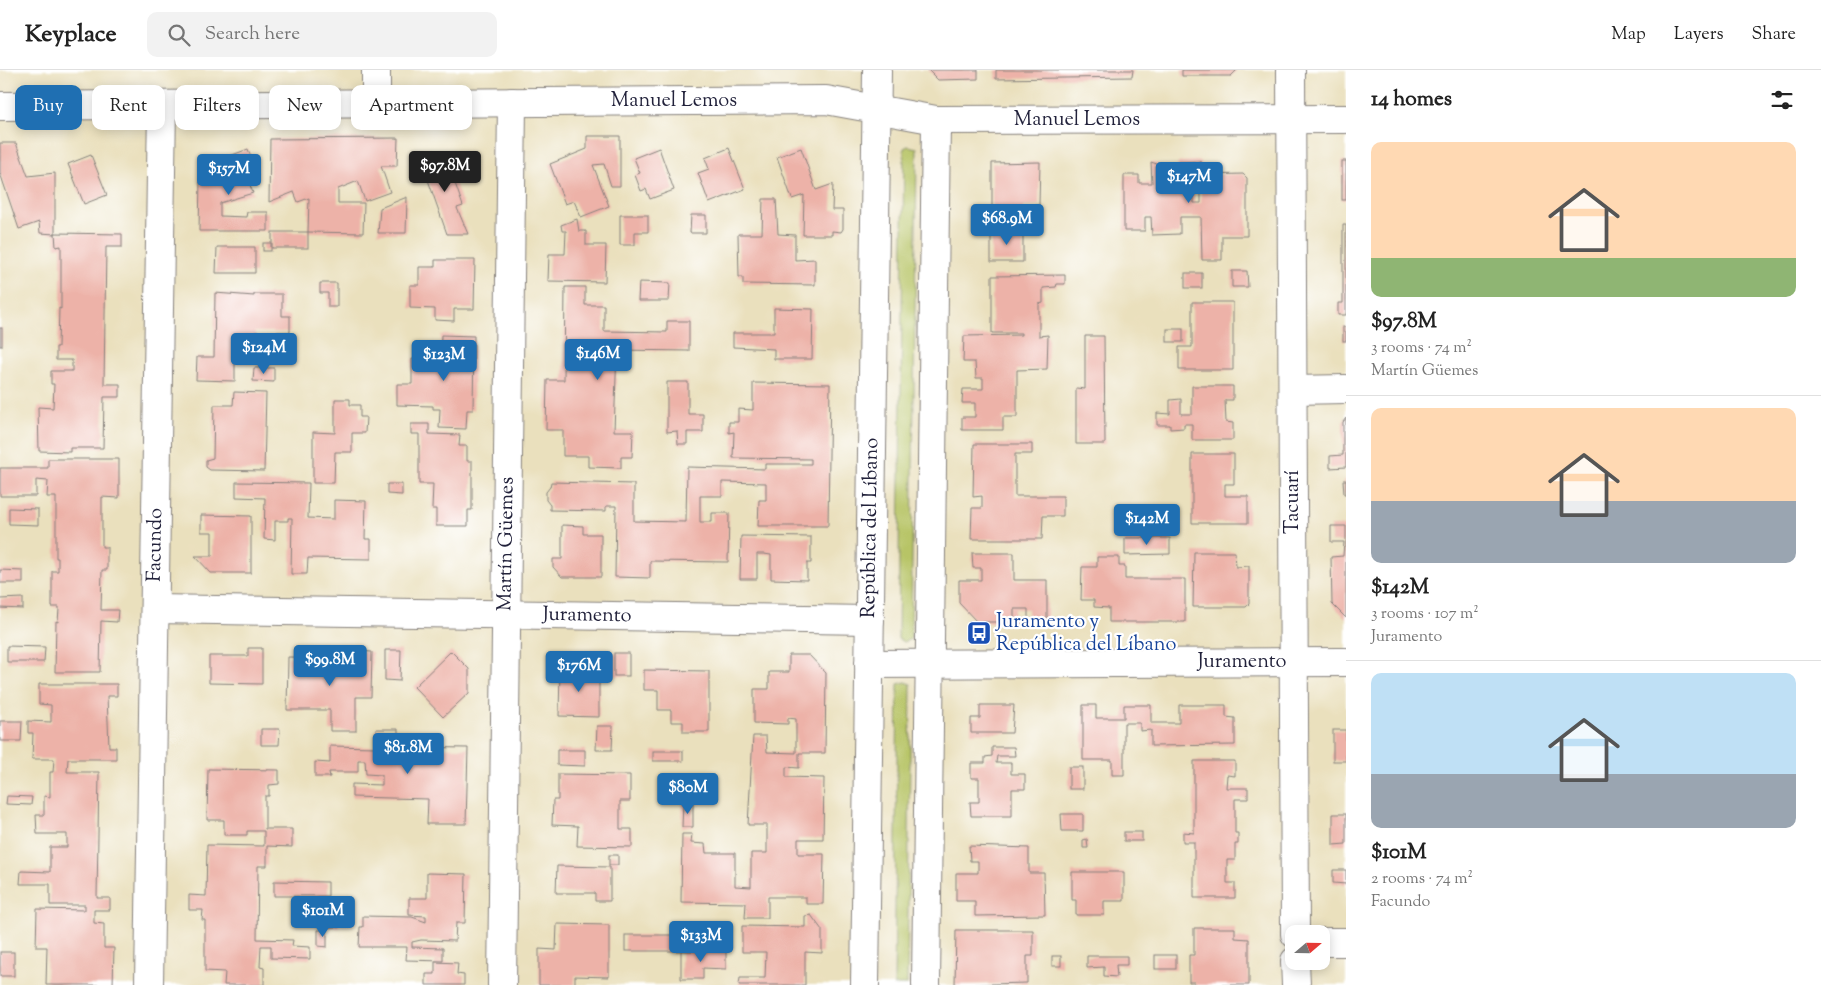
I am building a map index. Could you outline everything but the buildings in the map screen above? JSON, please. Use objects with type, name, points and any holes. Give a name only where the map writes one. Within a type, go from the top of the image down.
[{"type":"street","points":[[376,70],[376,85]]},
{"type":"street","name":"República del Líbano","points":[[865,985],[877,70]]},
{"type":"street","name":"Tacuarí","points":[[1291,70],[1295,925]]},
{"type":"street","name":"Manuel Lemos","points":[[472,102],[826,100],[936,120],[1346,119]]},
{"type":"street","name":"Martín Güemes","points":[[502,985],[512,102]]},
{"type":"street","name":"Manuel Lemos","points":[[165,105],[351,103]]},
{"type":"street","name":"Manuel Lemos","points":[[0,106],[92,105]]},
{"type":"street","points":[[926,985],[936,120]]},
{"type":"street","name":"Facundo","points":[[149,985],[162,130]]},
{"type":"street","points":[[1293,390],[1346,389]]},
{"type":"street","name":"Juramento","points":[[155,609],[870,620]]},
{"type":"street","name":"Juramento","points":[[869,664],[1346,662]]},
{"type":"street","points":[[1330,942],[1346,942]]},
{"type":"street","points":[[1295,970],[1296,985]]},
{"type":"green space","points":[[908,146],[917,148],[911,639],[904,642],[898,639],[904,148]]},
{"type":"green space","points":[[906,682],[911,684],[907,985],[894,985],[898,684]]},
{"type":"place","name":"Juramento y República del Líbano","points":[[979,633]]}]
